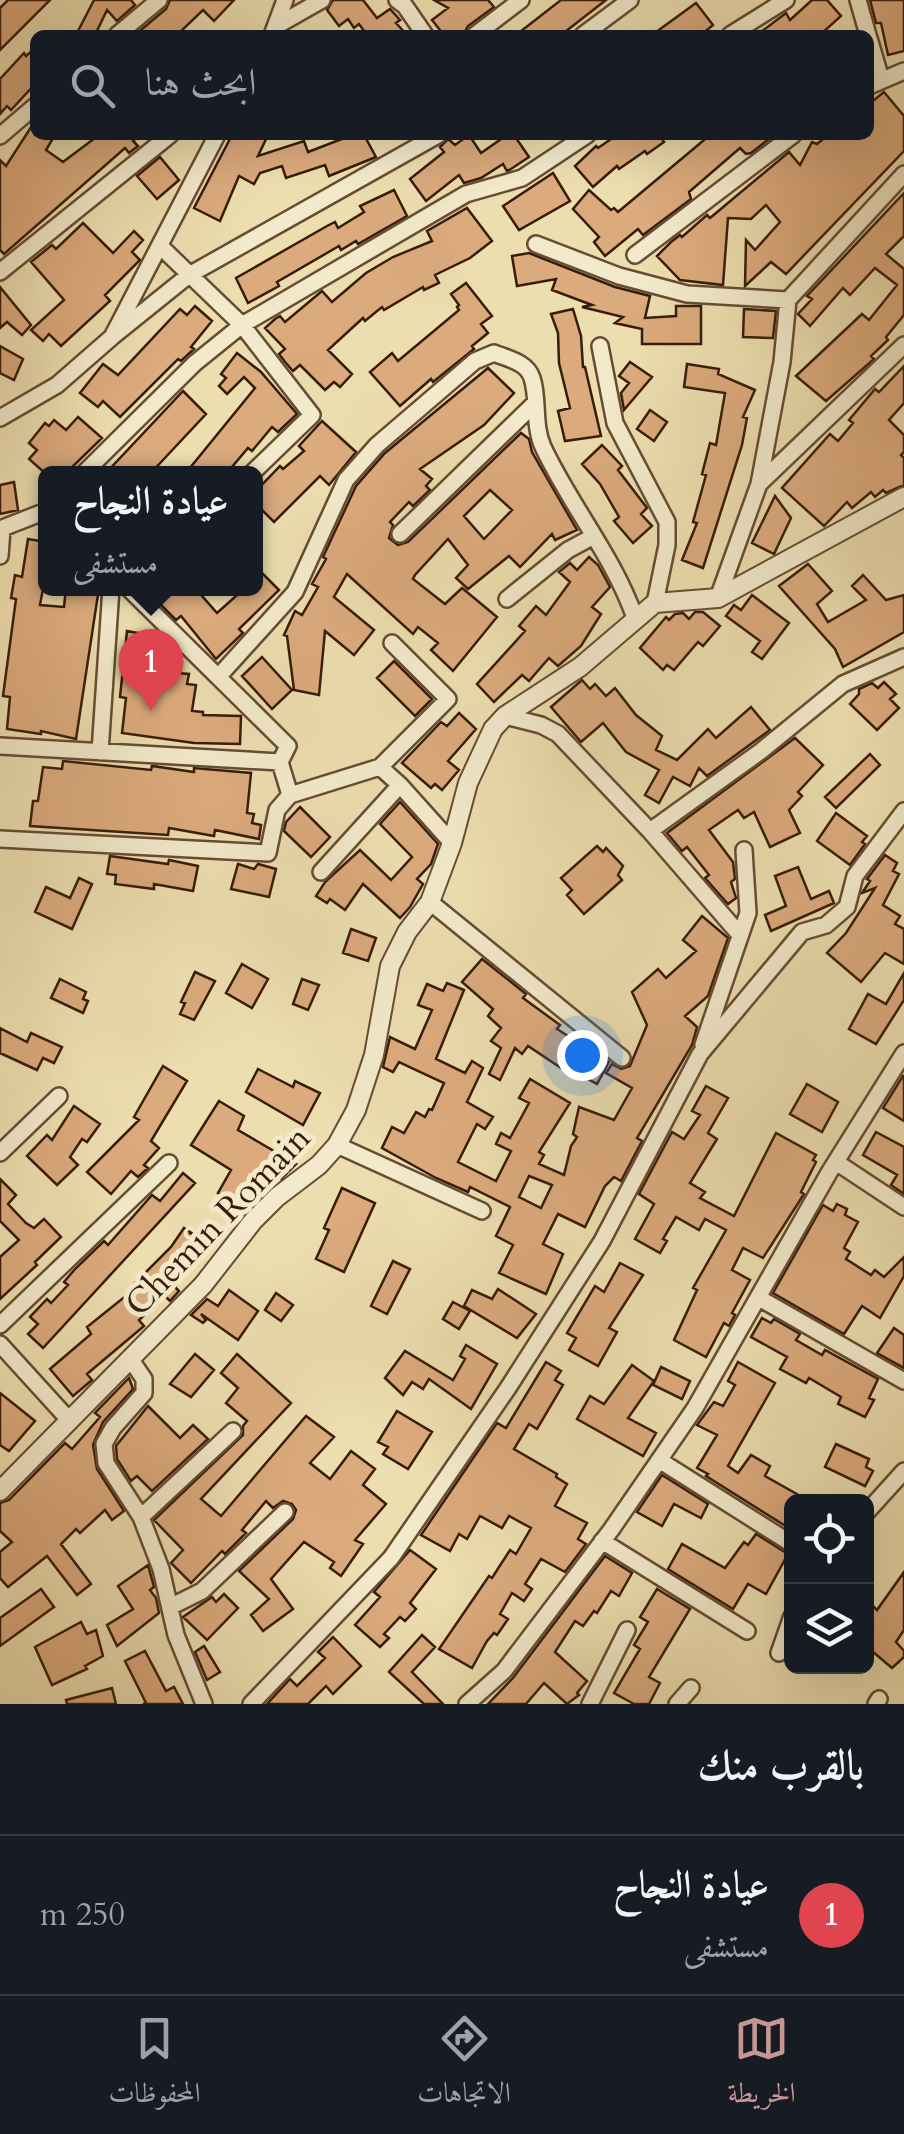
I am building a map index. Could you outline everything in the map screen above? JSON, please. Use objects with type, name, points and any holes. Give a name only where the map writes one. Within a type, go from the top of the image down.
[{"type":"street","points":[[123,30],[159,0]]},
{"type":"street","points":[[275,30],[285,0]]},
{"type":"street","points":[[275,30],[322,0]]},
{"type":"street","points":[[397,0],[421,30]]},
{"type":"street","points":[[482,30],[522,0]]},
{"type":"street","points":[[591,30],[630,0]]},
{"type":"street","points":[[738,30],[786,0]]},
{"type":"street","points":[[858,0],[866,30]]},
{"type":"street","points":[[875,82],[904,71]]},
{"type":"street","points":[[0,136],[30,110]]},
{"type":"street","points":[[0,272],[164,140]]},
{"type":"street","points":[[112,337],[214,140]]},
{"type":"street","points":[[0,418],[57,384],[188,275],[429,140]]},
{"type":"street","points":[[92,466],[196,362],[242,325],[466,194],[522,178],[579,140]]},
{"type":"street","points":[[635,255],[786,140]]},
{"type":"street","points":[[718,598],[759,484],[782,362],[788,300],[904,174]]},
{"type":"street","points":[[536,244],[619,276],[687,294],[788,300]]},
{"type":"street","points":[[160,246],[242,325],[312,415],[260,466]]},
{"type":"street","points":[[759,484],[904,345]]},
{"type":"street","points":[[600,346],[616,423],[667,522],[668,544],[655,603],[718,598],[904,497]]},
{"type":"street","points":[[219,676],[295,592],[346,480],[377,445],[432,397],[474,361],[494,353],[523,365],[532,377],[541,444],[626,592],[635,618]]},
{"type":"street","points":[[400,534],[534,404]]},
{"type":"street","points":[[0,556],[1,529],[38,513]]},
{"type":"street","points":[[507,599],[568,550],[592,538]]},
{"type":"street","points":[[100,752],[110,596]]},
{"type":"street","points":[[137,596],[288,746],[280,762],[290,795]]},
{"type":"street","name":"Chemin Romain","points":[[0,1492],[203,1285],[253,1221],[338,1144],[356,1110],[374,1055],[390,966],[430,902],[452,843],[468,783],[493,729],[505,716],[580,667],[655,603]]},
{"type":"street","points":[[0,839],[268,854],[277,810],[290,795],[380,768],[448,699],[392,644]]},
{"type":"street","points":[[650,831],[761,751],[843,684],[904,657]]},
{"type":"street","points":[[505,716],[558,734],[650,831],[740,935]]},
{"type":"street","points":[[0,746],[280,762]]},
{"type":"street","points":[[380,768],[452,843]]},
{"type":"street","points":[[321,872],[400,785]]},
{"type":"street","points":[[700,1054],[802,932],[826,926],[847,906],[855,876],[904,812]]},
{"type":"street","points":[[251,1704],[391,1558],[508,1388],[602,1241],[700,1054],[748,913],[744,850]]},
{"type":"street","points":[[430,902],[622,1058]]},
{"type":"street","points":[[468,1704],[504,1671],[695,1408],[836,1162],[904,1053]]},
{"type":"street","points":[[0,1153],[59,1096]]},
{"type":"street","points":[[338,1144],[482,1212]]},
{"type":"street","points":[[836,1162],[904,1207]]},
{"type":"street","points":[[0,1325],[168,1163]]},
{"type":"street","points":[[759,1298],[904,1381]]},
{"type":"street","points":[[0,1344],[70,1421]]},
{"type":"street","points":[[131,1360],[144,1378],[144,1393],[104,1444],[106,1463],[141,1517],[172,1606],[176,1635],[204,1704]]},
{"type":"street","points":[[141,1517],[233,1431]]},
{"type":"street","points":[[659,1460],[784,1539]]},
{"type":"street","points":[[874,1504],[904,1471]]},
{"type":"street","points":[[172,1606],[202,1592],[284,1512]]},
{"type":"street","points":[[602,1541],[747,1631]]},
{"type":"street","points":[[590,1704],[626,1630]]},
{"type":"street","points":[[778,1653],[784,1637]]},
{"type":"street","points":[[677,1704],[691,1688]]},
{"type":"building","points":[[8,0],[50,0],[0,50],[0,8]]},
{"type":"building","points":[[94,0],[131,0],[135,5],[117,21],[107,10],[97,30],[79,30]]},
{"type":"building","points":[[170,0],[234,0],[214,21],[203,10],[182,30],[141,30],[166,9]]},
{"type":"building","points":[[333,0],[363,0],[377,18],[390,9],[400,20],[396,23],[402,30],[363,30],[359,24],[354,28],[348,19],[339,26],[327,10]]},
{"type":"building","points":[[434,0],[488,0],[494,7],[466,30],[440,30],[432,20],[448,8]]},
{"type":"building","points":[[561,0],[606,0],[567,30],[522,30]]},
{"type":"building","points":[[812,0],[827,0],[841,16],[826,30],[764,30],[786,13],[790,20]]},
{"type":"building","points":[[870,0],[904,0],[904,51],[888,55],[881,23],[876,23]]},
{"type":"building","points":[[696,3],[713,25],[707,30],[659,30]]},
{"type":"building","points":[[30,52],[30,89],[11,110],[7,106],[0,114],[0,79],[24,53],[26,56]]},
{"type":"building","points":[[884,92],[904,116],[904,151],[786,274],[771,262],[745,286],[746,240],[755,250],[780,222],[766,205],[751,219],[728,218],[723,285],[680,280],[657,256],[789,152],[800,165],[812,142],[874,140],[874,100]]},
{"type":"building","points":[[30,129],[30,140],[52,140],[46,150],[63,162],[92,140],[134,140],[138,146],[129,153],[125,148],[4,254],[0,250],[0,160],[6,166]]},
{"type":"building","points":[[229,140],[266,140],[258,156],[304,141],[308,152],[339,140],[367,140],[376,157],[329,176],[325,165],[286,178],[282,166],[260,173],[254,184],[239,176],[220,221],[194,208]]},
{"type":"building","points":[[447,140],[455,145],[472,140],[481,153],[500,140],[517,140],[529,157],[507,171],[503,164],[464,183],[459,175],[426,201],[410,179],[444,152],[440,147]]},
{"type":"building","points":[[610,140],[664,142],[619,169],[617,166],[593,187],[575,166]]},
{"type":"building","points":[[704,140],[768,140],[751,153],[740,148],[689,192],[691,199],[643,235],[638,229],[605,256],[594,242],[599,237],[573,209],[589,190],[618,212]]},
{"type":"building","points":[[160,157],[179,180],[157,199],[137,176]]},
{"type":"building","points":[[553,173],[570,201],[519,230],[503,206]]},
{"type":"building","points":[[394,190],[407,216],[358,244],[356,241],[341,250],[339,246],[248,303],[236,278],[335,222],[338,228],[364,212],[360,206]]},
{"type":"building","points":[[904,193],[904,236],[886,254],[904,269],[904,315],[886,337],[888,340],[871,356],[874,359],[826,401],[796,376],[862,314],[869,320],[897,285],[875,268],[850,295],[843,288],[810,326],[798,314],[812,299],[807,296]]},
{"type":"building","points":[[467,208],[492,241],[470,258],[435,275],[439,283],[424,290],[423,287],[384,310],[382,307],[365,321],[363,318],[328,350],[352,374],[340,387],[334,382],[325,390],[300,365],[293,371],[279,354],[285,349],[265,328],[280,316],[285,322],[322,291],[332,302],[366,273],[432,241],[427,231]]},
{"type":"building","points":[[83,223],[113,253],[134,231],[143,240],[132,252],[140,260],[105,295],[110,301],[61,346],[49,334],[43,341],[31,330],[64,300],[31,262],[52,245],[56,249]]},
{"type":"building","points":[[529,253],[615,287],[650,296],[645,318],[676,316],[676,306],[701,306],[701,344],[642,344],[642,329],[615,323],[623,317],[582,307],[592,305],[552,290],[556,279],[517,286],[512,256]]},
{"type":"building","points":[[466,283],[492,316],[481,324],[488,333],[472,346],[474,349],[400,406],[370,372],[392,353],[398,361],[459,310],[451,294]]},
{"type":"building","points":[[0,287],[31,325],[22,335],[7,322],[0,328]]},
{"type":"building","points":[[195,306],[212,321],[191,347],[194,349],[181,361],[178,359],[120,417],[103,401],[98,407],[80,393],[103,364],[118,375],[180,309],[187,315]]},
{"type":"building","points":[[573,309],[601,436],[565,441],[558,411],[570,408],[559,363],[558,333],[551,314]]},
{"type":"building","points":[[744,309],[776,311],[773,338],[743,337]]},
{"type":"building","points":[[0,346],[23,359],[14,380],[0,373]]},
{"type":"building","points":[[237,353],[261,372],[297,414],[278,432],[272,427],[233,466],[192,466],[255,388],[244,377],[227,394],[219,386],[226,378],[221,374]]},
{"type":"building","points":[[630,362],[652,377],[624,410],[621,393],[629,383],[619,376]]},
{"type":"building","points":[[687,364],[719,369],[718,374],[755,390],[743,417],[747,418],[742,445],[703,568],[682,560],[697,523],[693,522],[706,475],[702,474],[710,443],[716,445],[725,393],[684,387]]},
{"type":"building","points":[[904,366],[904,403],[889,420],[904,435],[904,485],[886,493],[883,490],[875,497],[871,492],[852,508],[847,502],[824,526],[782,488],[830,434],[838,441],[853,423],[849,420],[875,389],[879,392]]},
{"type":"building","points":[[488,368],[514,393],[484,425],[420,469],[432,479],[426,486],[430,490],[413,506],[409,502],[390,522],[393,525],[389,538],[398,545],[408,542],[521,433],[529,439],[532,452],[577,530],[555,540],[552,534],[520,567],[509,556],[468,589],[456,578],[468,565],[448,539],[415,575],[413,579],[445,604],[462,588],[497,617],[453,671],[431,650],[438,643],[418,627],[413,634],[347,574],[334,597],[374,630],[354,655],[325,631],[319,695],[294,690],[284,635],[295,611],[302,615],[318,587],[312,584],[356,486],[385,453]],"holes":[[[490,490],[512,510],[484,539],[464,516]]]},
{"type":"building","points":[[183,391],[206,414],[157,466],[113,466]]},
{"type":"building","points":[[650,410],[667,422],[654,441],[637,429]]},
{"type":"building","points":[[78,417],[102,438],[73,466],[38,467],[29,459],[37,450],[29,443],[45,423],[49,426],[54,420],[66,430]]},
{"type":"building","points":[[322,421],[356,452],[329,485],[320,476],[274,522],[263,511],[263,484],[280,466],[283,469],[304,451],[299,446]]},
{"type":"building","points":[[602,445],[622,466],[618,470],[647,508],[641,514],[652,526],[633,543],[614,521],[619,517],[600,484],[582,464]]},
{"type":"building","points":[[14,482],[18,510],[0,514],[0,485]]},
{"type":"building","points":[[775,496],[791,518],[774,554],[752,543]]},
{"type":"building","points":[[28,539],[38,541],[40,605],[64,607],[65,596],[98,596],[76,739],[7,729],[10,697],[3,696],[16,599],[11,598],[15,575],[22,577]]},
{"type":"building","points":[[589,557],[610,587],[592,607],[601,614],[581,646],[558,666],[549,658],[529,681],[522,675],[494,702],[477,684],[525,631],[519,626],[536,606],[546,615],[570,582],[559,572],[570,563],[577,570]]},
{"type":"building","points":[[808,564],[832,591],[817,604],[828,622],[866,600],[852,586],[863,575],[886,600],[904,595],[904,632],[843,667],[835,649],[779,586]]},
{"type":"building","points":[[263,574],[279,590],[239,629],[243,633],[216,659],[181,616],[176,620],[152,596],[202,596],[217,613],[236,596],[263,596]]},
{"type":"building","points":[[752,595],[789,623],[762,659],[752,652],[760,641],[726,616],[734,605],[741,610]]},
{"type":"building","points":[[695,612],[703,612],[720,626],[703,646],[698,642],[674,670],[667,665],[663,670],[640,648],[666,617],[669,620],[683,613],[689,619]]},
{"type":"building","points":[[127,631],[143,634],[142,642],[156,644],[153,659],[179,662],[177,673],[189,674],[187,684],[196,685],[192,711],[241,716],[240,744],[194,743],[122,733],[126,698],[120,697]]},
{"type":"building","points":[[262,657],[292,690],[272,709],[242,676]]},
{"type":"building","points":[[394,661],[432,699],[415,716],[377,678]]},
{"type":"building","points":[[582,680],[590,689],[595,684],[606,696],[615,688],[636,715],[662,736],[656,750],[677,760],[708,729],[716,738],[751,707],[770,730],[707,776],[699,768],[690,786],[673,777],[659,803],[645,795],[659,770],[626,752],[603,723],[581,742],[551,707]]},
{"type":"building","points":[[884,682],[896,694],[890,699],[899,708],[877,730],[850,704],[859,689],[872,683],[878,688]]},
{"type":"building","points":[[459,713],[476,729],[448,761],[459,770],[442,790],[435,784],[431,788],[402,763],[441,722],[447,726]]},
{"type":"building","points":[[795,738],[823,765],[798,792],[802,796],[789,810],[800,833],[770,847],[754,812],[744,818],[738,810],[709,830],[733,862],[735,879],[731,882],[736,898],[728,904],[705,878],[709,875],[687,847],[682,851],[667,833]]},
{"type":"building","points":[[870,754],[880,765],[836,808],[825,797]]},
{"type":"building","points":[[63,761],[151,770],[152,766],[194,772],[194,768],[251,773],[247,813],[254,814],[252,823],[261,825],[259,839],[215,830],[214,836],[169,828],[168,835],[30,826],[43,767],[62,769]]},
{"type":"building","points":[[400,802],[438,844],[431,864],[417,879],[423,884],[410,907],[400,918],[363,884],[345,910],[330,899],[327,903],[316,896],[325,882],[360,850],[391,880],[412,857],[380,824]]},
{"type":"building","points":[[300,807],[330,837],[311,857],[284,831],[286,822]]},
{"type":"building","points":[[836,813],[867,836],[850,865],[817,841]]},
{"type":"building","points":[[597,846],[603,852],[606,848],[623,866],[618,875],[622,880],[584,914],[567,895],[572,890],[561,878]]},
{"type":"building","points":[[885,855],[897,863],[893,871],[899,874],[883,905],[900,916],[895,924],[904,929],[904,964],[885,953],[861,982],[827,953],[846,933],[875,888],[862,893]]},
{"type":"building","points":[[110,856],[198,866],[193,891],[154,884],[154,889],[115,884],[116,875],[107,874]]},
{"type":"building","points":[[238,864],[276,869],[269,897],[231,889]]},
{"type":"building","points":[[798,867],[811,899],[829,891],[834,903],[771,931],[765,915],[786,906],[775,876]]},
{"type":"building","points":[[79,878],[92,884],[72,929],[35,912],[46,887],[70,898]]},
{"type":"building","points":[[702,916],[728,938],[708,996],[685,1016],[697,1027],[692,1045],[637,1138],[642,1141],[621,1181],[614,1177],[605,1186],[585,1227],[558,1214],[543,1244],[563,1254],[546,1294],[499,1273],[513,1245],[496,1236],[510,1207],[470,1187],[468,1192],[436,1178],[382,1148],[392,1127],[404,1133],[416,1112],[425,1117],[432,1110],[444,1083],[399,1062],[393,1072],[383,1067],[390,1037],[415,1049],[432,1010],[418,1005],[427,984],[443,991],[447,983],[464,990],[436,1059],[465,1073],[472,1061],[483,1068],[467,1102],[493,1117],[485,1129],[477,1124],[458,1162],[496,1181],[511,1151],[496,1144],[501,1133],[510,1138],[529,1103],[519,1098],[530,1079],[570,1103],[539,1152],[544,1155],[539,1164],[564,1175],[577,1137],[573,1134],[579,1107],[614,1120],[632,1088],[606,1073],[612,1064],[621,1069],[630,1066],[647,1025],[632,992],[658,969],[666,978],[696,951],[683,940]],"holes":[[[529,1176],[552,1185],[541,1208],[519,1197]]]},
{"type":"building","points":[[351,929],[376,938],[368,961],[343,953]]},
{"type":"building","points":[[482,959],[526,994],[523,998],[560,1025],[557,1029],[609,1062],[597,1084],[575,1072],[573,1076],[528,1046],[522,1054],[515,1048],[500,1080],[489,1074],[501,1048],[491,1041],[501,1028],[488,1016],[493,1009],[462,982]]},
{"type":"building","points":[[242,964],[268,979],[252,1008],[226,993]]},
{"type":"building","points":[[195,972],[215,981],[194,1020],[180,1014],[185,1003],[181,1002]]},
{"type":"building","points":[[904,973],[904,1000],[876,1044],[849,1029],[868,994],[886,1004]]},
{"type":"building","points":[[60,979],[86,992],[83,999],[88,1001],[83,1013],[51,998]]},
{"type":"building","points":[[302,979],[319,985],[308,1010],[293,1004]]},
{"type":"building","points":[[0,1028],[27,1042],[31,1033],[62,1047],[54,1063],[43,1058],[37,1070],[0,1053]]},
{"type":"building","points":[[163,1066],[187,1081],[151,1141],[159,1148],[144,1165],[148,1168],[138,1177],[131,1171],[111,1194],[87,1172],[139,1120],[134,1117]]},
{"type":"building","points":[[258,1069],[293,1087],[295,1081],[320,1093],[303,1125],[246,1092]]},
{"type":"building","points":[[904,1077],[904,1121],[883,1108]]},
{"type":"building","points":[[807,1084],[838,1102],[822,1132],[790,1114]]},
{"type":"building","points":[[706,1086],[728,1098],[708,1133],[717,1139],[690,1183],[705,1192],[700,1198],[734,1216],[776,1133],[816,1155],[816,1162],[801,1192],[804,1194],[763,1258],[743,1248],[732,1270],[750,1280],[729,1326],[724,1323],[706,1357],[674,1340],[697,1290],[693,1288],[726,1230],[705,1219],[699,1230],[676,1217],[660,1253],[635,1239],[654,1204],[639,1194],[672,1132],[684,1139],[700,1115],[692,1111]]},
{"type":"building","points":[[219,1101],[244,1116],[238,1130],[296,1164],[268,1188],[260,1184],[246,1209],[218,1193],[231,1170],[191,1145]]},
{"type":"building","points":[[74,1106],[100,1124],[87,1142],[82,1139],[70,1157],[78,1165],[57,1185],[27,1156],[47,1135],[52,1140]]},
{"type":"building","points":[[876,1132],[904,1147],[904,1194],[891,1185],[897,1175],[863,1155]]},
{"type":"building","points":[[183,1173],[195,1183],[43,1348],[28,1334],[38,1324],[30,1317],[47,1299],[51,1303],[68,1285],[64,1282],[75,1269],[104,1241],[108,1245],[152,1195],[160,1201]]},
{"type":"building","points":[[0,1179],[16,1195],[8,1204],[26,1223],[34,1228],[44,1219],[61,1237],[0,1299],[0,1257],[19,1240],[0,1221]]},
{"type":"building","points":[[342,1188],[375,1203],[344,1272],[316,1259],[329,1230],[324,1228]]},
{"type":"building","points":[[837,1204],[847,1209],[845,1215],[858,1222],[844,1248],[850,1252],[846,1259],[871,1275],[875,1270],[884,1277],[904,1257],[904,1276],[880,1318],[862,1306],[844,1334],[773,1293],[823,1205],[833,1211]]},
{"type":"building","points":[[184,1228],[211,1246],[171,1283],[179,1291],[170,1301],[165,1296],[139,1320],[144,1326],[87,1374],[92,1380],[73,1396],[50,1369],[91,1334],[87,1327],[132,1291],[130,1288],[171,1247]]},
{"type":"building","points":[[393,1261],[410,1269],[387,1314],[371,1306]]},
{"type":"building","points":[[620,1263],[643,1275],[609,1328],[617,1332],[598,1366],[569,1350],[576,1338],[567,1333],[595,1286],[604,1292]]},
{"type":"building","points":[[498,1289],[536,1314],[517,1338],[464,1306],[472,1290],[492,1299]]},
{"type":"building","points":[[229,1290],[258,1311],[238,1340],[201,1314],[206,1320],[203,1323],[191,1315],[207,1299],[218,1306]]},
{"type":"building","points":[[276,1293],[293,1305],[281,1321],[265,1310]]},
{"type":"building","points":[[453,1302],[470,1311],[459,1329],[443,1319]]},
{"type":"building","points":[[762,1318],[771,1323],[774,1319],[800,1334],[796,1340],[822,1355],[825,1350],[878,1379],[869,1398],[874,1400],[865,1417],[838,1404],[841,1397],[809,1378],[806,1383],[780,1369],[787,1357],[751,1337]]},
{"type":"building","points":[[894,1328],[904,1335],[904,1368],[877,1353]]},
{"type":"building","points":[[466,1345],[497,1364],[471,1409],[429,1379],[423,1389],[412,1382],[403,1395],[385,1378],[405,1351],[453,1380],[465,1359],[460,1356]]},
{"type":"building","points":[[195,1354],[214,1370],[191,1397],[170,1384]]},
{"type":"building","points":[[237,1354],[291,1403],[201,1499],[221,1516],[306,1416],[334,1437],[310,1463],[330,1479],[351,1451],[375,1469],[363,1485],[386,1504],[355,1540],[363,1544],[341,1576],[330,1568],[334,1562],[304,1542],[271,1579],[293,1609],[263,1631],[251,1615],[269,1599],[239,1571],[293,1519],[296,1510],[292,1504],[283,1501],[273,1508],[266,1501],[242,1530],[246,1533],[191,1583],[171,1563],[183,1550],[154,1520],[243,1435],[247,1421],[226,1403],[238,1388],[221,1373]]},
{"type":"building","points":[[546,1362],[561,1371],[555,1380],[563,1385],[537,1429],[529,1424],[514,1449],[567,1484],[555,1506],[587,1523],[578,1539],[586,1544],[565,1572],[541,1559],[525,1584],[532,1589],[524,1601],[512,1593],[500,1614],[508,1619],[497,1635],[494,1633],[487,1641],[472,1668],[439,1649],[489,1576],[492,1578],[510,1550],[516,1554],[531,1528],[509,1516],[502,1528],[480,1516],[467,1539],[459,1534],[450,1551],[421,1535],[497,1423],[506,1428]]},
{"type":"building","points":[[738,1362],[775,1383],[728,1466],[738,1473],[751,1455],[770,1466],[765,1476],[797,1494],[784,1494],[784,1525],[697,1468],[717,1435],[697,1425],[714,1402],[723,1406],[735,1385],[728,1381]]},
{"type":"building","points":[[632,1365],[654,1381],[628,1418],[656,1433],[643,1456],[577,1419],[590,1396],[604,1404]]},
{"type":"building","points":[[661,1367],[690,1381],[682,1399],[653,1385]]},
{"type":"building","points":[[129,1378],[133,1389],[103,1422],[93,1445],[97,1469],[124,1511],[112,1520],[105,1510],[61,1544],[91,1584],[77,1595],[47,1556],[8,1587],[0,1578],[0,1552],[12,1542],[0,1531],[0,1503],[9,1500],[65,1443],[72,1449],[100,1417],[95,1413]]},
{"type":"building","points":[[0,1393],[35,1421],[9,1451],[0,1445]]},
{"type":"building","points":[[148,1406],[180,1438],[193,1425],[208,1439],[152,1491],[137,1476],[131,1481],[117,1459],[116,1446]]},
{"type":"building","points":[[397,1411],[432,1432],[408,1469],[383,1454],[388,1447],[378,1442]]},
{"type":"building","points":[[836,1444],[869,1459],[866,1467],[873,1471],[865,1486],[825,1467]]},
{"type":"building","points":[[662,1475],[708,1504],[701,1518],[674,1504],[662,1526],[637,1512]]},
{"type":"building","points":[[756,1534],[784,1552],[784,1561],[766,1594],[748,1584],[733,1609],[668,1569],[682,1544],[725,1568],[744,1542],[748,1545]]},
{"type":"building","points":[[410,1550],[436,1569],[410,1603],[416,1609],[405,1621],[400,1617],[384,1634],[389,1638],[380,1647],[355,1625],[380,1597],[374,1592]]},
{"type":"building","points":[[605,1556],[632,1573],[619,1596],[611,1591],[583,1626],[575,1621],[555,1652],[587,1681],[579,1695],[567,1704],[544,1683],[526,1704],[488,1704],[513,1678]]},
{"type":"building","points":[[148,1565],[154,1587],[150,1590],[159,1613],[117,1646],[107,1625],[133,1609],[118,1586]]},
{"type":"building","points":[[904,1572],[904,1630],[896,1642],[904,1657],[892,1668],[874,1653],[874,1607],[877,1610]]},
{"type":"building","points":[[41,1589],[54,1607],[0,1646],[0,1618]]},
{"type":"building","points":[[657,1589],[690,1609],[649,1677],[660,1683],[649,1704],[634,1704],[614,1693],[640,1649],[634,1645],[648,1622],[640,1617]]},
{"type":"building","points":[[224,1594],[238,1608],[207,1640],[183,1617],[212,1597],[216,1602]]},
{"type":"building","points":[[81,1622],[87,1634],[96,1630],[103,1656],[85,1666],[87,1669],[52,1685],[35,1647]]},
{"type":"building","points":[[422,1635],[435,1647],[412,1672],[443,1704],[424,1704],[389,1672]]},
{"type":"building","points":[[333,1637],[361,1666],[333,1694],[326,1686],[308,1704],[267,1704],[290,1679],[297,1686],[325,1658],[318,1652]]},
{"type":"building","points":[[204,1646],[220,1672],[207,1680],[195,1652]]},
{"type":"building","points":[[145,1651],[166,1691],[174,1687],[183,1704],[143,1704],[146,1703],[125,1661]]},
{"type":"building","points":[[112,1688],[116,1704],[67,1704],[66,1700]]},
{"type":"place","name":"عيادة النجاح","points":[[151,711]]}]
